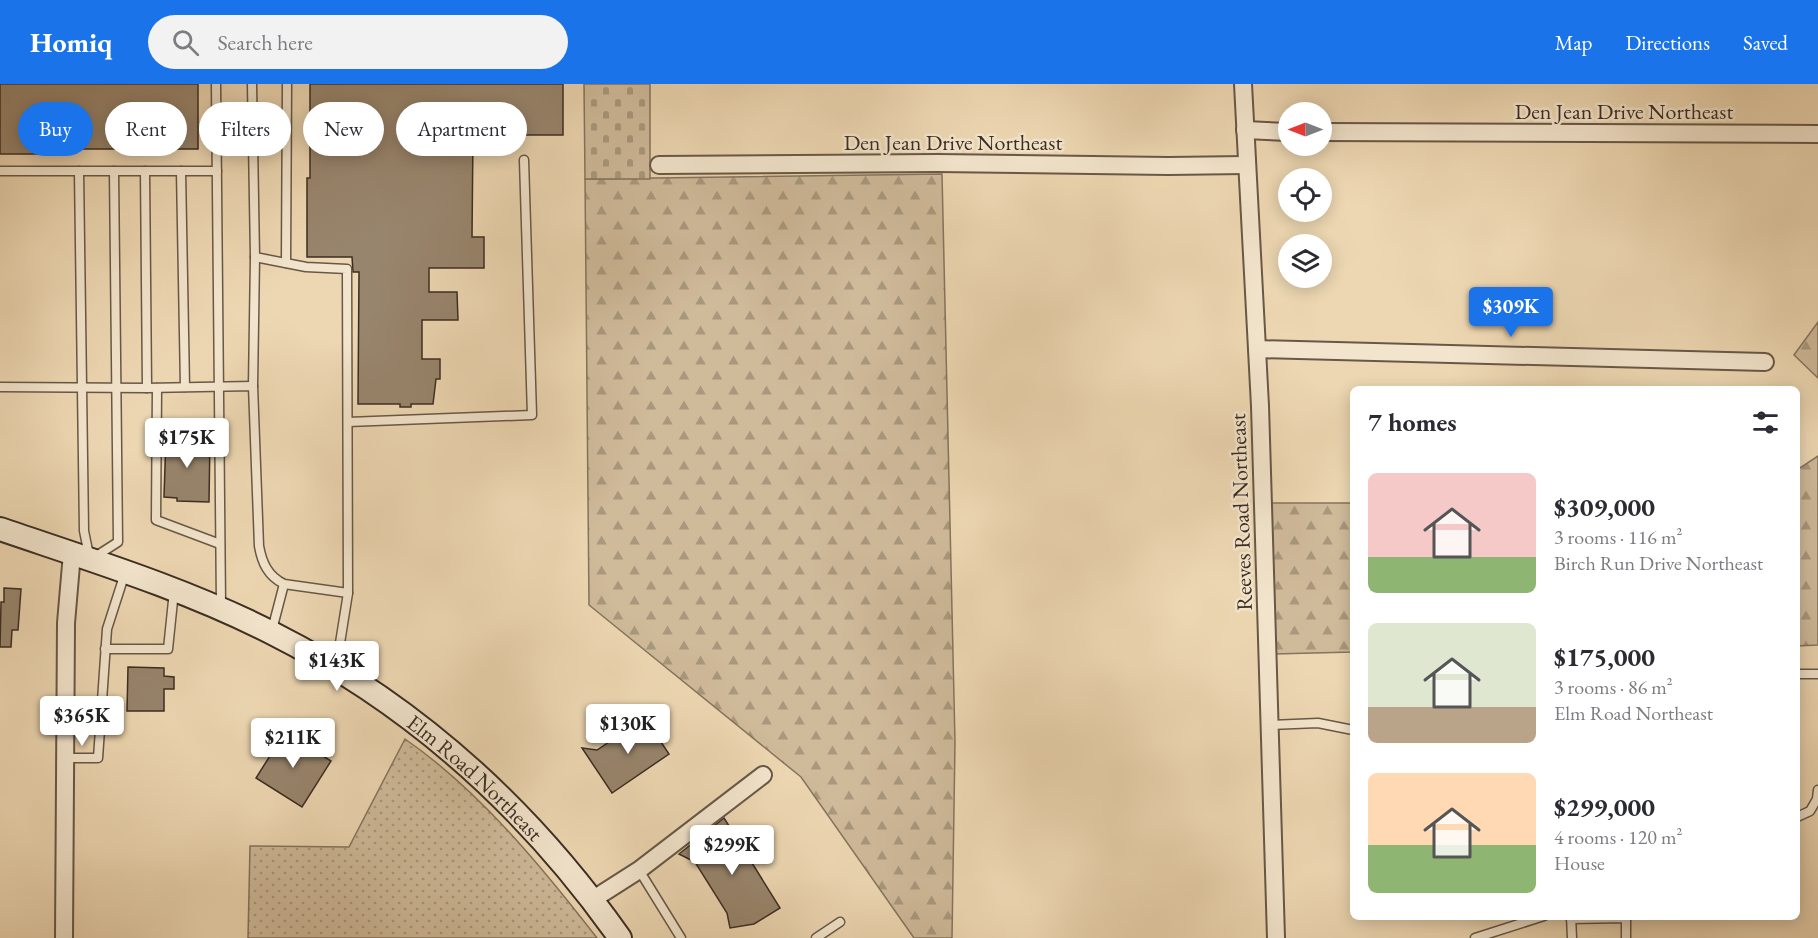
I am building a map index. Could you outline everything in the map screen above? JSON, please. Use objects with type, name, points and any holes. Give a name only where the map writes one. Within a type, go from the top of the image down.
[{"type":"main road","name":"Elm Road Northeast","points":[[0,529],[221,609],[271,632],[336,668],[385,700],[421,726],[480,776],[520,815],[550,848],[620,938]]},
{"type":"street","name":"Reeves Road Northeast","points":[[1243,84],[1257,349],[1276,938]]},
{"type":"street","points":[[1245,130],[1278,132]]},
{"type":"street","name":"Den Jean Drive Northeast","points":[[1332,132],[1818,134]]},
{"type":"street","name":"Den Jean Drive Northeast","points":[[659,165],[925,163],[1246,165]]},
{"type":"street","points":[[1257,349],[1765,362]]},
{"type":"street","points":[[64,938],[66,623],[81,557]]},
{"type":"street","points":[[592,900],[639,870],[763,775]]},
{"type":"lane","points":[[216,84],[221,609]]},
{"type":"lane","points":[[252,84],[255,257],[253,386],[259,546],[266,570],[275,580],[284,584],[348,592]]},
{"type":"lane","points":[[286,84],[286,263]]},
{"type":"lane","points":[[348,422],[532,416],[524,160]]},
{"type":"lane","points":[[0,171],[217,171]]},
{"type":"lane","points":[[79,171],[84,531],[81,557],[118,542],[114,171]]},
{"type":"lane","points":[[145,171],[147,388]]},
{"type":"lane","points":[[181,171],[185,387]]},
{"type":"lane","points":[[255,257],[306,267],[347,269],[348,592],[336,668]]},
{"type":"lane","points":[[0,387],[253,386]]},
{"type":"lane","points":[[157,388],[156,520],[220,544]]},
{"type":"lane","points":[[157,425],[219,425]]},
{"type":"lane","points":[[65,758],[98,758],[107,629],[125,573]]},
{"type":"lane","points":[[271,632],[284,584]]},
{"type":"lane","points":[[105,649],[168,649],[174,591]]},
{"type":"lane","points":[[1800,674],[1818,674]]},
{"type":"lane","points":[[1270,725],[1318,723],[1350,729]]},
{"type":"lane","points":[[1800,816],[1810,811],[1817,798],[1818,790]]},
{"type":"lane","points":[[639,870],[681,938]]},
{"type":"lane","points":[[1475,938],[1531,920]]},
{"type":"lane","points":[[1571,920],[1572,938]]},
{"type":"lane","points":[[1626,920],[1626,938]]},
{"type":"lane","points":[[816,938],[840,922]]},
{"type":"green space","points":[[584,84],[650,84],[650,179],[585,179]]},
{"type":"green space","points":[[942,174],[955,742],[952,938],[914,938],[801,777],[589,605],[585,179]]},
{"type":"green space","points":[[1818,322],[1818,378],[1794,355]]},
{"type":"green space","points":[[1818,456],[1818,645],[1800,646],[1800,468]]},
{"type":"green space","points":[[1269,503],[1350,503],[1350,652],[1274,654]]},
{"type":"green space","points":[[405,739],[432,759],[484,806],[532,857],[597,938],[248,938],[250,846],[349,847]]},
{"type":"building","points":[[0,84],[198,84],[198,149],[187,149],[187,102],[105,102],[105,149],[93,149],[93,102],[18,102],[18,154],[0,154]]},
{"type":"building","points":[[310,84],[563,84],[563,135],[527,135],[527,102],[396,102],[396,156],[473,156],[472,237],[484,237],[484,268],[429,268],[429,292],[457,292],[458,320],[422,320],[422,359],[440,359],[440,379],[436,379],[433,404],[411,404],[411,407],[400,407],[400,404],[358,404],[359,272],[353,272],[352,257],[307,257],[307,178],[310,178],[310,156],[384,156],[384,102],[310,102]]},
{"type":"building","points":[[166,437],[210,438],[209,502],[177,501],[177,498],[164,497]]},
{"type":"building","points":[[4,588],[21,589],[18,630],[12,630],[11,647],[0,647],[1,602],[4,602]]},
{"type":"building","points":[[128,667],[164,668],[164,676],[174,677],[174,689],[164,689],[164,711],[127,711]]},
{"type":"building","points":[[645,718],[669,754],[612,793],[582,748],[597,750]]},
{"type":"building","points":[[285,732],[331,761],[302,807],[256,778]]},
{"type":"building","points":[[724,818],[780,908],[754,924],[730,928],[727,913],[695,862],[679,854]]}]
